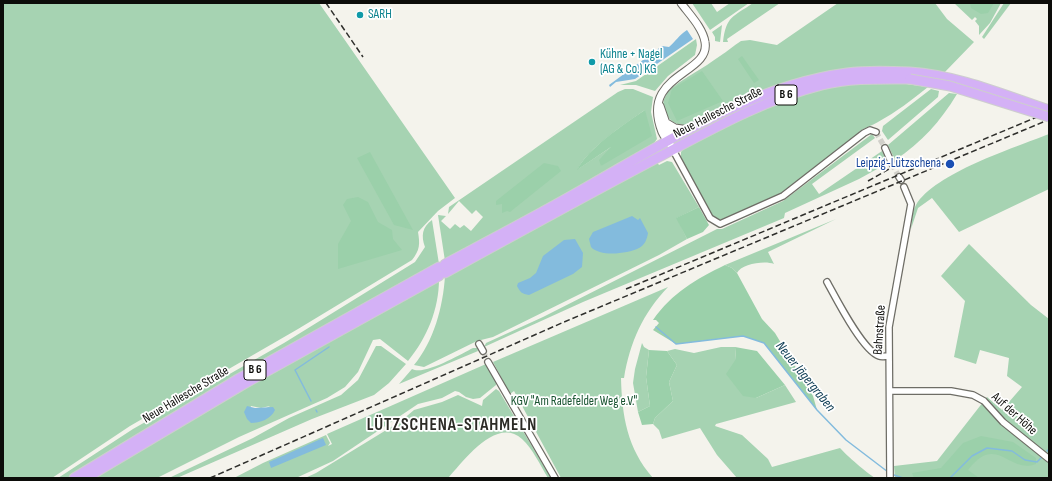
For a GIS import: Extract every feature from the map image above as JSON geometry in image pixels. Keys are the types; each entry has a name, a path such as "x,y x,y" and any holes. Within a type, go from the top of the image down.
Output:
{"main road":[{"name":"Neue Hallesche Straße","path":"671,146 689,130 762,96 812,80 848,73 910,76 960,82 1049,110"},
{"name":"Neue Hallesche Straße","path":"74,478 238,379 671,146 777,98 824,84 910,76 950,86 1049,117"},
{"name":"Neue Hallesche Straße","path":"86,478 251,380 442,270"}],"street":[{"path":"681,3 702,33 705,47 697,62 666,85 659,98 656,109 657,118 662,133 671,146 710,218 716,223 723,223 782,196 864,133 870,130 876,132"},
{"path":"659,98 660,109 670,132 671,146"},
{"path":"665,122 675,128 689,130"},
{"path":"885,148 892,164"},
{"name":"Bahnstraße","path":"890,478 890,391 888,356 890,316 911,204 904,187"},
{"path":"827,282 844,312 868,347 880,356 888,356"},
{"path":"479,344 483,351"},
{"path":"488,362 555,478"},
{"name":"Auf der Höhe","path":"890,391 951,391 973,395 984,401 1003,422 1049,458"}],"green space":[{"path":"3,3 319,3 455,198 438,211 418,232 419,247 412,260 298,329 130,426 52,478 3,478"},
{"path":"692,3 711,3 717,12 730,3 749,3 710,30"},
{"path":"753,3 780,3 727,39 728,42 723,42 726,27 732,18"},
{"path":"838,3 935,3 947,19 974,42 944,73 906,67 830,72 684,125 671,121 666,114 663,107 664,100 671,89 682,80 707,65 741,41 750,40 777,45"},
{"path":"954,3 1001,3 990,23 979,35 979,26 975,21 977,19 975,17 972,20"},
{"path":"970,3 994,3 988,13 981,14 971,8"},
{"path":"1004,3 1011,3 984,39 982,37"},
{"path":"722,25 720,42 715,41 715,37 712,32"},
{"path":"696,39 697,45 695,55 668,76 655,91 636,85 620,85 636,81"},
{"path":"742,56 759,80 754,83 738,59"},
{"path":"702,71 723,101 677,121 668,103 672,89"},
{"path":"884,81 928,87 891,114 861,130 859,132 860,134 782,193 724,220 715,219 712,216 681,157 681,152 684,148 733,121 815,89 854,82"},
{"path":"625,89 633,89 653,97 651,112 657,139 646,148 647,150 445,261 438,215 446,216 441,221 450,229 455,224 460,228 464,225 471,231 483,217 476,210 472,214 459,201 448,214 449,207 618,92","holes":["645,110 601,166 614,145 578,169 583,161 598,145"]},
{"path":"931,89 939,91 938,97 888,140 882,131 883,126"},
{"path":"949,93 957,94 944,114 922,139 895,160 888,145"},
{"path":"645,110 652,136 601,166 599,160 611,147 577,170 582,162 598,145 617,129"},
{"path":"872,134 875,138 812,184 819,194 882,151 888,163 859,179 785,213 784,218 583,302 484,347 486,343 543,317 717,229 722,229 783,201"},
{"path":"1049,134 1049,189 959,232 932,198 918,208 911,229 913,213 916,205 926,193 940,182 976,163"},
{"path":"370,152 413,230 394,225 357,158"},
{"path":"667,161 672,162 699,207 677,218 687,239 659,255 493,337 477,341 424,367 414,365 427,345 436,323 440,311 445,276 657,162 659,165"},
{"path":"544,163 558,166 561,171 510,212 507,211 502,213 502,204 496,205 496,201"},
{"path":"358,197 368,202 378,222 392,230 393,239 402,250 338,269 338,244 351,221 343,205 347,199"},
{"path":"699,207 709,225 703,232 687,239 676,218"},
{"path":"836,219 768,252 774,264 765,262 748,265 743,267 737,273 732,268 725,265"},
{"path":"432,220 439,264 252,369 68,478 58,478 133,429 284,343 415,262 425,247 423,239 424,229"},
{"path":"969,244 1031,305 1049,319 1049,478 895,478 894,466 937,461 987,397 1002,410 1022,387 1007,376 1009,358 980,350 976,364 954,357 965,301 941,276"},
{"path":"725,265 732,268 737,273 762,319 775,333 813,396 817,410 764,343 743,336 676,344 653,330 659,323 656,320 653,320 660,310 676,294 694,281"},
{"path":"439,279 437,301 431,323 421,343 408,361 380,339 373,340 358,372 345,387 327,398 239,437 157,478 92,478 266,375","holes":["251,406 261,408 270,406 247,419"]},
{"name":"KGV \"Am Radefelder Weg e.V.\"","path":"668,287 651,307 639,329 630,352 624,378 621,378 623,405 628,431 637,455 653,478 561,478 514,391 510,394 493,362"},
{"path":"642,343 644,347 649,350 646,377 650,406 638,412 633,383"},
{"path":"376,346 381,346 406,364 389,383 374,395 312,419 177,478 169,478 253,438 289,418 341,395 358,380"},
{"path":"721,347 735,347 736,359 756,398 785,385 796,402 716,424 715,426 742,435 768,459 772,467 840,448 875,478 737,478 717,455 700,428 662,439 659,430 653,424 655,418 673,401 669,382 677,365 667,351 675,349 694,353"},
{"path":"735,347 757,351 785,385 756,398 743,396 726,374 736,359"},
{"path":"473,348 477,348 478,351 399,384 412,369 425,370 452,359"},
{"path":"649,350 667,351 677,365 669,382 673,401 655,418 653,424 642,425 638,412 650,406 646,377"},
{"path":"486,364 497,382 496,385 480,398 473,399 455,391 442,398 418,404 333,461 296,478 234,478 263,463 326,435 330,443 328,446 332,444 327,434"},
{"path":"496,389 499,391 551,478 548,478 533,452 522,439 512,433 502,433 491,437 481,444 448,478 305,478 316,473 401,421 414,410 442,402 458,395 482,406 483,400"},
{"path":"981,436 1013,442 1036,458 1036,464 1027,466 1018,464 995,454 987,455 978,459 968,470 979,478 914,478 912,473 941,468 963,443"}],"water":[{"path":"687,30 693,39 635,79 616,82 610,87 609,85 662,46 669,47"},
{"path":"632,216 638,220 640,218 648,233 645,242 641,247 628,252 614,254 601,252 591,247 589,239 593,232"},
{"path":"575,239 583,253 582,267 573,274 529,295 520,291 517,286 518,283 530,278 536,273 543,256 564,240"},
{"path":"247,406 255,408 273,407 275,410 271,416 265,420 251,423 247,419 244,412"},
{"path":"323,438 326,445 271,468 269,462"}],"waterway":[{"name":"Neuer Jägergraben","path":"656,327 676,344 743,336 764,343 817,410 846,440 888,472"},
{"path":"311,401 295,370 329,347"},
{"name":"Neuer Jägergraben","path":"950,478 972,456 987,448 1012,451 1025,460 1037,462 1042,457"},
{"name":"Neuer Jägergraben","path":"891,474 903,478"}],"tunnel":[{"path":"876,132 885,148"},
{"path":"892,164 899,177"},
{"path":"483,351 488,362"}],"railway":[{"path":"326,3 363,57"},
{"path":"626,289 1037,117"},
{"path":"210,478 564,322 1048,120"},
{"path":"868,181 898,164"}],"place":[{"name":"SARH","path":"360,15"},
{"name":"Kühne + Nagel (AG & Co.) KG","path":"592,62"},
{"name":"Leipzig-Lützschena","path":"950,164"}],"district":[{"name":"LÜTZSCHENA-STAHMELN","path":"452,426"}]}
